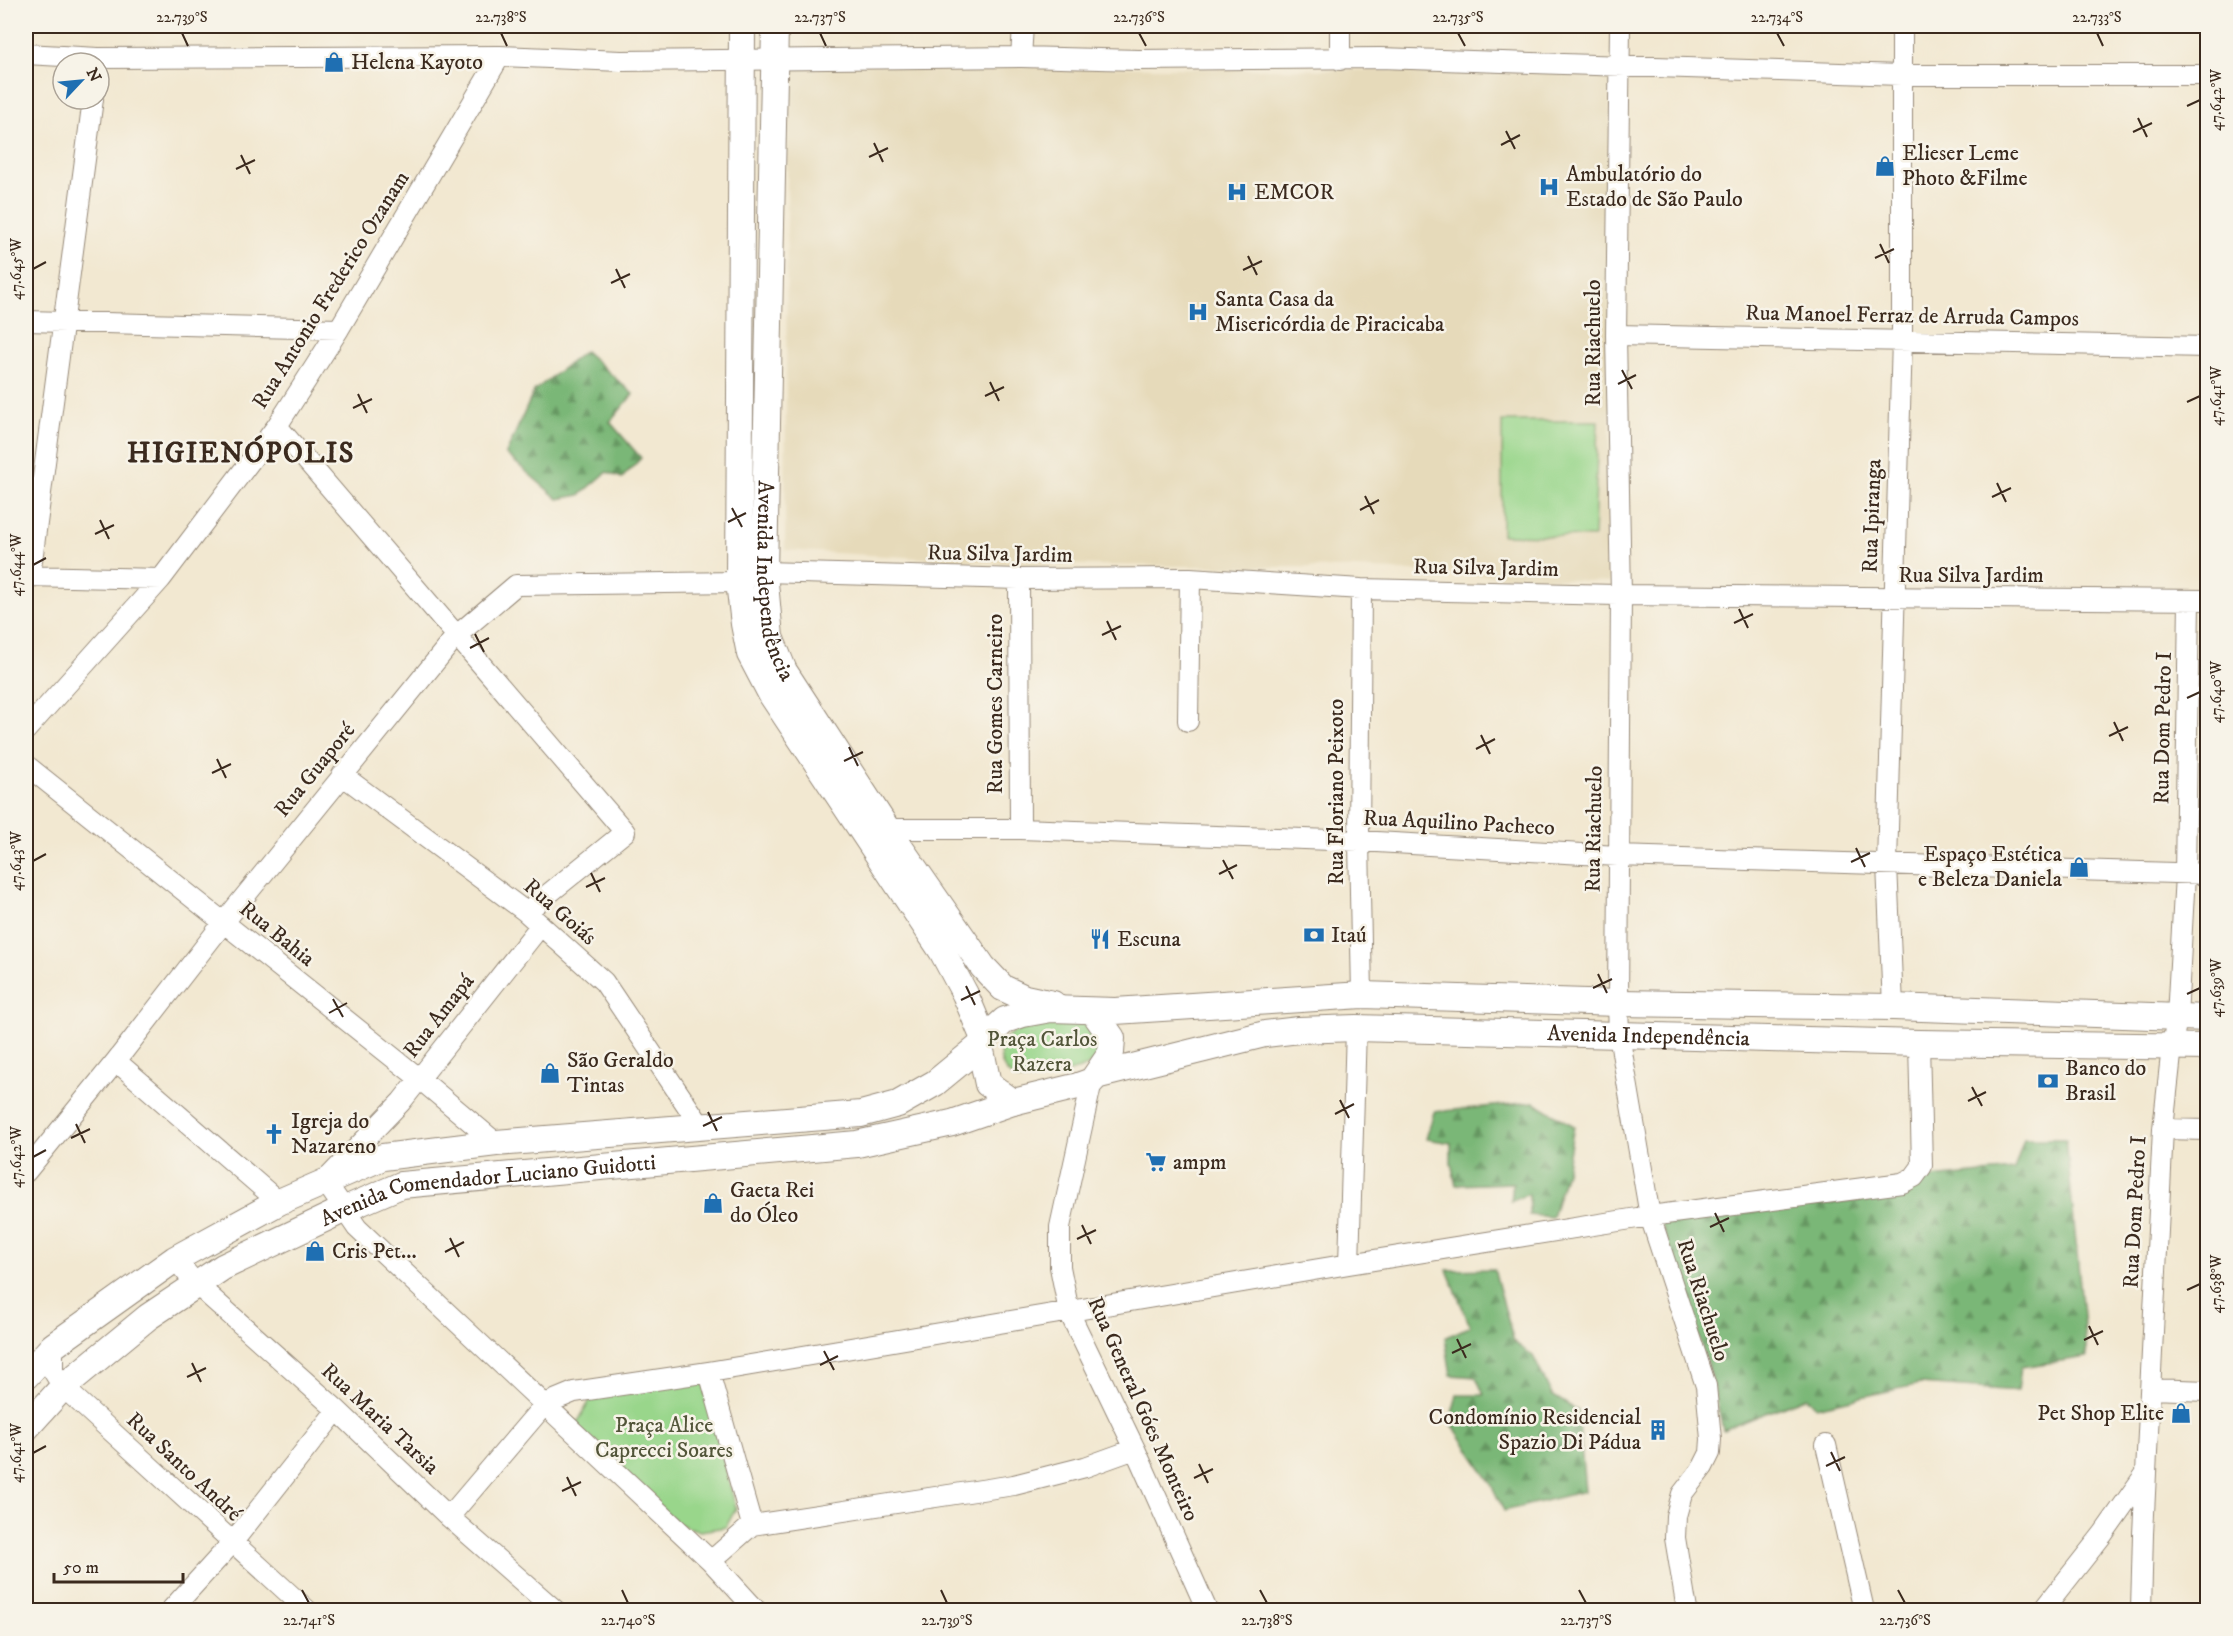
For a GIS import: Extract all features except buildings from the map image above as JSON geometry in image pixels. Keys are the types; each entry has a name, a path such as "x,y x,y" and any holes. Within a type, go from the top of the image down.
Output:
{"main road":[{"name":"Avenida Independência","path":"742,26 739,582 750,654 766,684 856,824 942,951 965,993 982,1043"},
{"name":"Avenida Independência","path":"775,26 764,572 770,637 784,671 887,829 983,967 1003,988 1025,998 1087,1010 1362,995 1618,1003 1893,1007 2208,1018"},
{"path":"1051,1009 1087,1010 1112,1038 1111,1053 1094,1078 1078,1086 1013,1102 988,1084 982,1043 1005,1020 1051,1009"},
{"name":"Avenida Independência","path":"1094,1078 1265,1034 1356,1028 1918,1043 2208,1047"},
{"name":"Avenida Comendador Luciano Guidotti","path":"26,1376 53,1346 175,1259 279,1202 383,1157 496,1143 861,1114 898,1104 935,1083 982,1043"},
{"name":"Avenida Comendador Luciano Guidotti","path":"26,1428 63,1387 148,1317 196,1284 223,1267 400,1185 857,1144 952,1123 1013,1102"},
{"path":"196,1284 225,1256 276,1228 281,1219 279,1202"}],"street":[{"path":"1021,57 1023,26"},
{"path":"1340,26 1340,60"},
{"name":"Rua Riachuelo","path":"1620,26 1616,335 1621,595 1618,856 1619,1035 1650,1216 1706,1386 1711,1439 1710,1453 1703,1467 1682,1494 1676,1516 1675,1538 1687,1611"},
{"name":"Rua Ipiranga","path":"1893,1007 1887,864 1902,339 1902,26"},
{"path":"26,54 51,56"},
{"path":"111,60 500,56 621,61 1021,57 1139,60 1380,58 1901,75 2208,75"},
{"name":"Rua Antonio Frederico Ozanam","path":"26,730 161,579 277,426 339,329 500,56"},
{"path":"91,111 28,576 161,579"},
{"path":"26,321 339,329"},
{"name":"Rua Manoel Ferraz de Arruda Campos","path":"1616,335 2208,347"},
{"path":"277,426 625,832 526,912"},
{"name":"Rua Silva Jardim","path":"764,572 1019,579 1190,578 1361,588 1621,595 2198,600"},
{"path":"1188,721 1190,578"},
{"name":"Rua Gomes Carneiro","path":"1019,579 1020,829"},
{"name":"Rua Guaporé","path":"26,1172 224,922 456,636 516,585 739,582"},
{"name":"Rua Floriano Peixoto","path":"1361,588 1359,841 1362,995"},
{"name":"Rua Dom Pedro I","path":"2141,1611 2163,1129 2177,1017 2198,600"},
{"name":"Rua Bahia","path":"26,765 420,1079 496,1143"},
{"name":"Rua Goiás","path":"342,775 526,912 604,982 702,1128"},
{"name":"Rua Aquilino Pacheco","path":"887,829 1020,829 1359,841 1618,856 2208,874"},
{"name":"Rua Amapá","path":"325,1181 401,1102 542,925"},
{"path":"1349,1264 1356,1028"},
{"path":"449,1517 545,1404 574,1392 709,1372 1349,1264 1650,1216 1902,1183 1914,1177 1922,1166 1918,1043"},
{"path":"116,1060 279,1202"},
{"name":"Rua General Góes Monteiro","path":"1094,1078 1060,1227 1060,1267 1070,1312 1135,1449 1207,1611"},
{"path":"2163,1129 2208,1130"},
{"path":"371,1133 400,1185"},
{"path":"325,1181 357,1228 711,1561 756,1611"},
{"name":"Rua Maria Tarsia","path":"175,1259 196,1284 337,1410 449,1517 555,1611"},
{"name":"Rua Santo André","path":"53,1346 53,1371 63,1387 307,1611"},
{"path":"709,1372 752,1525"},
{"path":"2151,1389 2208,1391"},
{"path":"171,1611 232,1543 337,1410"},
{"path":"1827,1445 1864,1611"},
{"path":"711,1561 752,1525 1014,1485 1085,1467 1135,1449"},
{"path":"2043,1611 2103,1534 2146,1473"},
{"path":"2103,1534 2120,1530 2143,1534"}],"shaded area":[{"name":"Santa Casa da Misericórdia de Piracicaba","path":"788,64 1610,73 1610,582 1357,568 1024,564 785,550"}],"green space":[{"path":"585,351 633,394 610,422 641,458 622,478 607,472 580,495 558,499 506,454 534,391"},
{"path":"1502,421 1598,421 1594,537 1502,535"},
{"name":"Praça Carlos Razera","path":"1079,1018 1096,1040 1097,1054 1089,1065 1068,1072 1026,1080 1017,1079 1005,1069 1000,1055 1001,1047 1011,1034 1034,1025"},
{"path":"1534,1102 1574,1126 1566,1172 1552,1217 1529,1215 1529,1194 1511,1201 1513,1183 1456,1185 1451,1163 1451,1143 1426,1139 1434,1112"},
{"path":"2024,1139 2066,1139 2087,1357 2021,1367 2018,1391 1920,1384 1816,1407 1807,1397 1723,1430 1711,1376 1661,1222 1893,1197 1931,1178 2014,1170"},
{"path":"1494,1269 1514,1342 1533,1356 1552,1395 1578,1411 1585,1491 1504,1511 1489,1480 1450,1421 1457,1395 1484,1395 1476,1377 1451,1375 1445,1338 1470,1326 1447,1270"},
{"name":"Praça Alice Caprecci Soares","path":"703,1379 736,1508 726,1527 700,1531 678,1524 575,1427 593,1395"}],"place":[{"name":"Helena Kayoto","path":"334,62"},
{"name":"Elieser Leme Photo &Filme","path":"1885,166"},
{"name":"Ambulatório do Estado de São Paulo","path":"1549,187"},
{"name":"EMCOR","path":"1237,192"},
{"name":"Santa Casa da Misericórdia de Piracicaba","path":"1198,312"},
{"name":"Espaço Estética e Beleza Daniela","path":"2079,867"},
{"name":"Itaú","path":"1314,935"},
{"name":"Escuna","path":"1100,939"},
{"name":"São Geraldo Tintas","path":"550,1073"},
{"name":"Banco do Brasil","path":"2048,1081"},
{"name":"Igreja do Nazareno","path":"274,1134"},
{"name":"ampm","path":"1156,1162"},
{"name":"Gaeta Rei do Óleo","path":"713,1203"},
{"name":"Cris Pet...","path":"315,1251"},
{"name":"Pet Shop Elite","path":"2181,1413"},
{"name":"Condomínio Residencial Spazio Di Pádua","path":"1658,1430"}],"district":[{"name":"HIGIENÓPOLIS","path":"241,453"}]}
